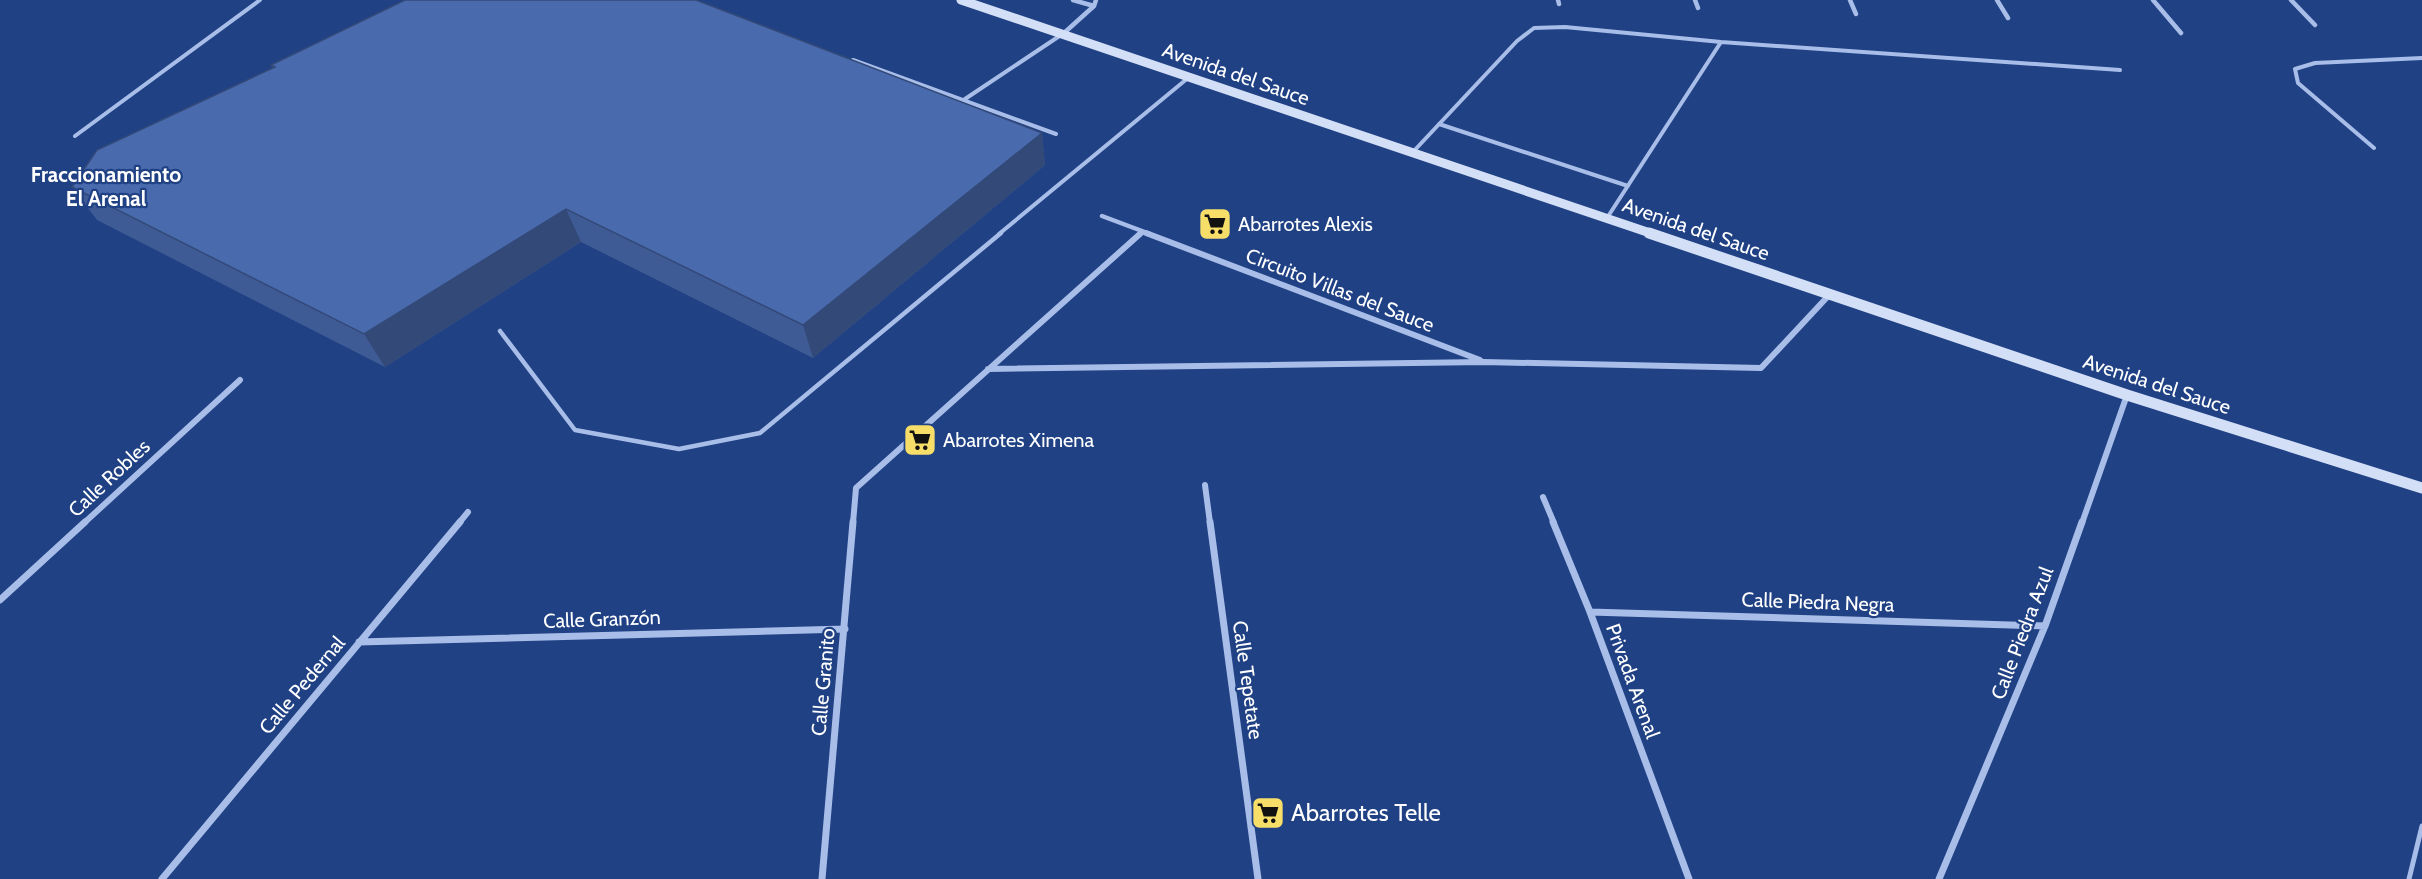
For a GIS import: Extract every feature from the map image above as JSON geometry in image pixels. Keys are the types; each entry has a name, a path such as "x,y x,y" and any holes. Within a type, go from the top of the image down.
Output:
{"main road":[{"name":"Avenida del Sauce","path":"961,0 2127,394 2422,488"}],"street":[{"path":"1073,0 1094,6"},
{"path":"1064,33 1094,6 1096,0"},
{"path":"1695,0 1698,9"},
{"path":"1850,0 1857,14"},
{"path":"1996,0 2008,18"},
{"path":"2153,0 2181,33"},
{"path":"2291,0 2315,25"},
{"name":"Circuito Villas del Sauce","path":"1102,216 1484,362"},
{"path":"988,369 1142,232"},
{"name":"Circuito Villas del Sauce","path":"988,369 1484,362 1761,368 1831,293"},
{"name":"Calle Granito","path":"822,879 856,488 988,369"},
{"name":"Calle Robles","path":"0,600 240,380"},
{"name":"Calle Piedra Azul","path":"1939,879 2045,626 2127,394"},
{"name":"Calle Tepetate","path":"1205,485 1257,879"},
{"name":"Privada Arenal","path":"1543,497 1590,612 1689,879"},
{"name":"Calle Pedernal","path":"162,879 468,512"},
{"name":"Calle Piedra Negra","path":"1590,612 2045,626"},
{"name":"Calle Granzón","path":"359,642 845,629"}],"lane":[{"path":"75,136 260,0"},
{"path":"1412,153 1517,41 1534,28 1565,27 1721,42 2120,70"},
{"path":"965,99 1064,33"},
{"path":"1607,218 1721,42"},
{"path":"847,58 1056,134"},
{"path":"2374,148 2298,83 2295,69 2315,63 2422,58"},
{"path":"500,332 575,430 679,449 760,433 1188,78"},
{"path":"1439,124 1628,186"},
{"path":"2409,879 2422,826"}],"building":[{"path":"405,0 696,0 1042,133 803,325 566,209 364,334 72,187 97,150 275,67 271,65"}],"place":[{"name":"Abarrotes Alexis","path":"1215,224"},
{"name":"Abarrotes Ximena","path":"920,440"},
{"name":"Abarrotes Telle","path":"1268,813"}],"district":[{"name":"Fraccionamiento El Arenal","path":"106,187"}]}
